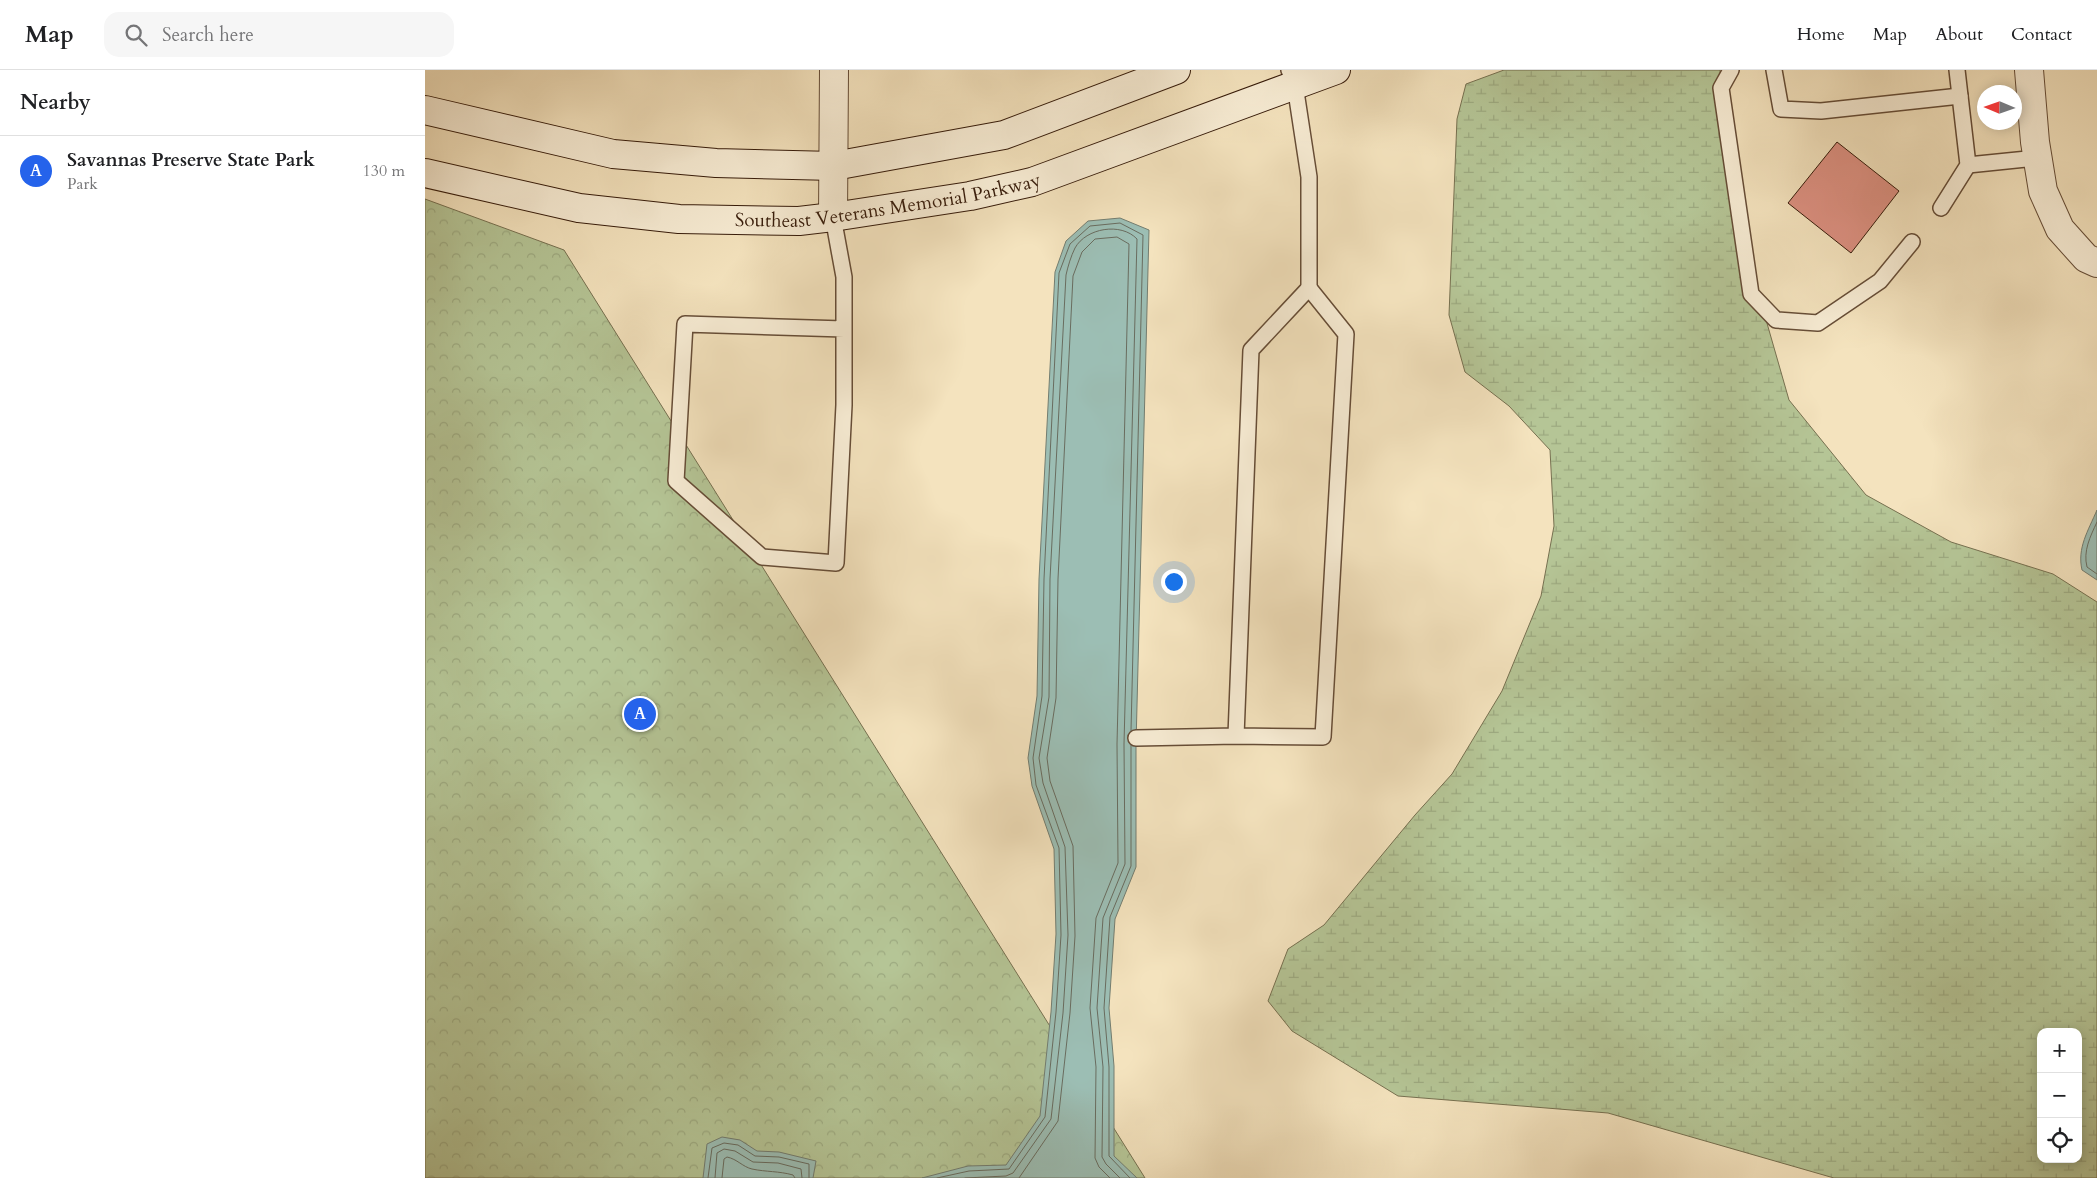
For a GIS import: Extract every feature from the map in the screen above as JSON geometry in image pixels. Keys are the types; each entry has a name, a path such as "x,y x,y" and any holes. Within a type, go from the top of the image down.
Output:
{"main road":[{"path":"833,217 834,70"},
{"name":"Southeast Veterans Memorial Parkway","path":"425,110 613,154 716,163 834,166 1003,135 1176,70"},
{"name":"Southeast Veterans Memorial Parkway","path":"425,173 579,208 670,218 799,220 833,217 970,196 1032,182 1292,78 1336,70"},
{"path":"2029,70 2037,158 2043,191 2060,229 2086,258 2097,263"}],"lane":[{"path":"1731,70 1721,88 1751,294 1776,320 1818,324 1880,281 1913,242"},
{"path":"1774,70 1781,109 1821,112 1960,96"},
{"path":"1941,208 1968,165 1957,70"},
{"path":"1136,738 1323,737 1346,334 1309,288 1309,177 1292,78"},
{"path":"1968,165 2037,158"},
{"path":"833,217 844,277 844,329 844,405 836,563 762,557 677,481 685,324 844,329"},
{"path":"1236,736 1251,350 1309,288"}],"green space":[{"path":"1504,70 1720,70 1724,126 1742,236 1789,400 1866,495 1951,542 2053,574 2097,602 2097,1178 1834,1178 1608,1113 1398,1096 1292,1031 1268,1001 1288,949 1324,925 1415,815 1452,774 1502,691 1541,596 1554,526 1550,450 1509,406 1465,372 1449,315 1457,119 1466,84"},
{"path":"425,199 564,250 1145,1178 425,1178"}],"water":[{"path":"1120,218 1149,230 1136,745 1136,867 1115,919 1109,1008 1114,1066 1114,1156 1137,1178 922,1178 968,1166 1006,1165 1040,1116 1051,1012 1056,934 1054,849 1032,786 1028,758 1037,696 1039,579 1055,272 1066,241 1088,221"},
{"path":"2097,510 2097,580 2082,570 2081,554 2084,540"},
{"path":"722,1137 740,1140 757,1151 779,1152 816,1161 813,1178 703,1178 707,1144"}],"building":[{"path":"1837,142 1899,191 1851,253 1788,203"}],"place":[{"name":"Savannas Preserve State Park","path":"640,714"}]}
